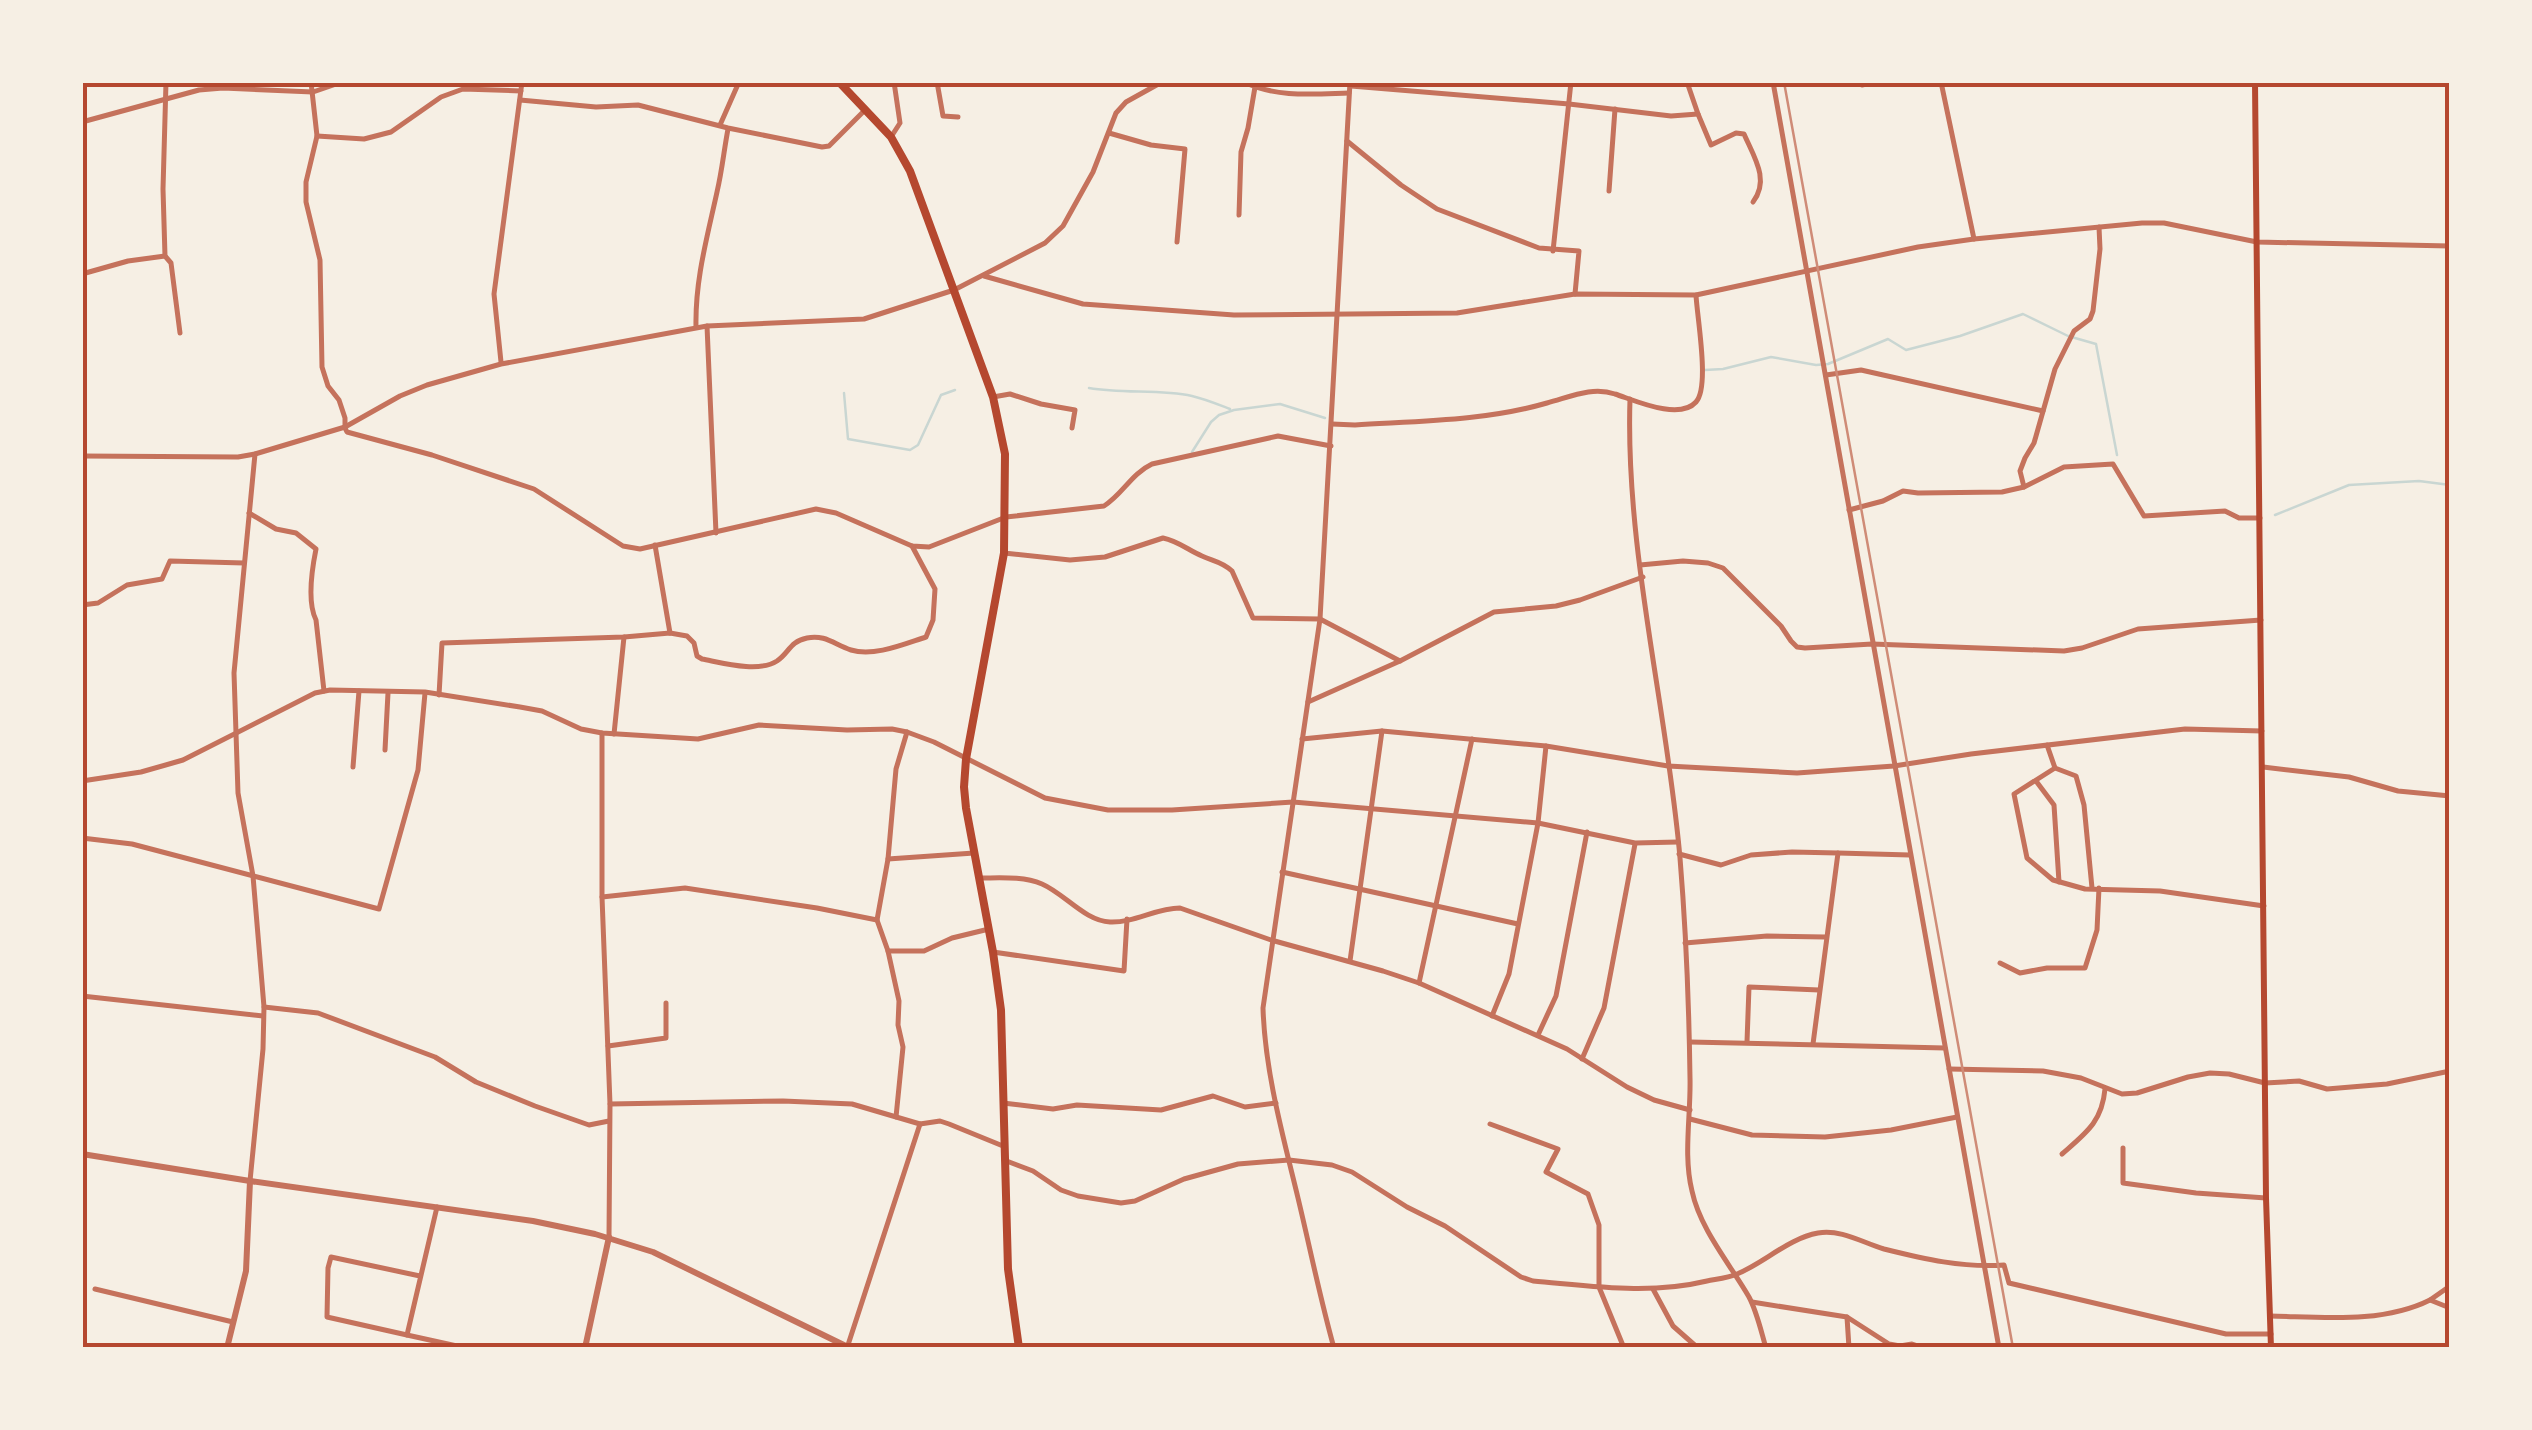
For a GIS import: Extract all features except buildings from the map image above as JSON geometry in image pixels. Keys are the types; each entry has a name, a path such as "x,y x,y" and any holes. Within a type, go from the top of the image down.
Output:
{"main road":[{"path":"839,82 891,137 910,170 993,397 1004,454 1004,554 964,786 1001,1010 1008,1269 1020,1348"},
{"path":"2254,82 2271,1348"}],"street":[{"path":"166,82 165,256 171,263 180,334"},
{"path":"311,82 317,136 306,182 306,202 320,260 322,368 328,386 340,400 347,432 534,489 624,546 640,549 816,509 912,546 929,547 1006,516 1104,506 1136,473 1152,464 1278,436 1330,446"},
{"path":"82,122 199,90 313,92 342,82"},
{"path":"501,364 494,294 522,82"},
{"path":"720,125 739,82"},
{"path":"891,137 900,123 894,82"},
{"path":"936,82 943,116 958,117"},
{"path":"82,456 255,454 344,427 414,391 501,364 696,327 864,319 954,290 1045,243 1062,226 1093,172 1116,113 1126,102 1162,82"},
{"path":"1244,82 1298,94 1349,87 1671,116 1698,114"},
{"path":"1553,251 1571,82"},
{"path":"1688,82 1711,145 1736,132 1744,134 1761,172 1761,191 1752,202"},
{"path":"1773,82 1999,1348"},
{"path":"1862,85 1875,82"},
{"path":"1941,82 1974,238"},
{"path":"1239,215 1241,152 1255,87"},
{"path":"1334,1348 1276,1102 1263,1008 1320,618 1349,87"},
{"path":"317,136 364,139 391,132 440,97 462,89 521,91"},
{"path":"520,100 596,107 638,105 826,147 866,110"},
{"path":"1609,190 1615,109"},
{"path":"696,327 700,261 728,128"},
{"path":"1109,133 1151,145 1186,149 1177,242"},
{"path":"1347,141 1436,209 1539,248 1579,251 1575,294"},
{"path":"984,276 1083,304 1234,315 1337,315 1457,312 1575,294 1696,295 1974,238 2164,223 2257,242 2450,246"},
{"path":"2024,487 2020,472 2034,443 2055,369 2074,332 2090,319 2093,311 2100,227"},
{"path":"82,274 165,256"},
{"path":"1332,424 1355,426 1495,416 1591,390 1664,409 1690,406 1697,402 1701,391 1702,373 1696,295"},
{"path":"707,326 716,533"},
{"path":"1825,376 1862,370 2043,411"},
{"path":"993,397 1010,394 1075,410 1072,428"},
{"path":"1630,399 1629,444 1640,565 1678,842 1686,943 1690,1042 1688,1164 1692,1193 1700,1214 1752,1302 1766,1348"},
{"path":"227,1348 246,1271 263,1049 264,1007 253,876 238,792 234,673 255,454"},
{"path":"1849,510 1902,491 2002,492 2024,487 2064,467 2113,464 2144,516 2225,511 2239,518 2260,518"},
{"path":"249,513 276,529 296,533 316,549 311,579 312,612 324,691"},
{"path":"1004,554 1070,560 1104,556 1162,538 1171,540 1232,571 1253,618 1320,618 1400,661"},
{"path":"655,545 670,634"},
{"path":"438,696 442,643 670,634 687,636 702,659 739,667 773,664 792,643 809,637 828,638 852,651 893,648 926,637 933,620 935,589 912,546"},
{"path":"82,605 98,603 127,585 162,579 170,561 244,563"},
{"path":"1640,565 1708,562 1722,568 1798,647 1872,644 2064,652 2138,629 2261,620"},
{"path":"1308,702 1400,661 1494,612 1556,606 1642,577"},
{"path":"614,734 624,637"},
{"path":"353,768 359,690"},
{"path":"82,781 183,760 289,704 324,691 425,692 542,711 581,729 614,734 698,739 759,724 892,729 907,732 1045,798 1108,810 1293,802 1538,822 1635,843 1678,842"},
{"path":"385,750 388,691"},
{"path":"82,838 132,844 379,909 418,770 425,692"},
{"path":"1302,740 1382,731 1546,746 1668,766 1797,773 1894,766 2185,729 2262,731"},
{"path":"1350,961 1382,731"},
{"path":"896,1118 902,1047 899,1001 877,920 888,859 896,770 907,732"},
{"path":"586,1348 609,1237 602,733"},
{"path":"1419,983 1472,739"},
{"path":"2000,963 2020,973 2085,968 2097,930 2096,888 2084,805 2076,776 2056,768 2048,744"},
{"path":"1492,1016 1510,974 1538,822 1546,746"},
{"path":"2262,767 2349,777 2398,791 2450,796"},
{"path":"2056,768 2014,794 2027,858 2052,880 2085,888 2160,890 2264,906"},
{"path":"2035,781 2054,805 2059,882"},
{"path":"1538,1035 1556,996 1587,832"},
{"path":"1582,1058 1604,1008 1635,843"},
{"path":"1679,854 1722,865 1751,855 1792,852 1911,856"},
{"path":"888,859 974,853"},
{"path":"1813,1044 1838,853"},
{"path":"1282,872 1518,924"},
{"path":"980,878 1020,878 1040,883 1108,923 1180,908 1271,940 1419,983 1568,1048 1607,1076 1654,1100 1690,1110"},
{"path":"602,897 686,888 877,920"},
{"path":"994,952 1124,971 1127,920"},
{"path":"888,951 924,951 952,938 990,929"},
{"path":"1686,943 1767,936 1826,937"},
{"path":"1747,1042 1749,986 1819,990"},
{"path":"82,996 263,1016"},
{"path":"608,1046 666,1038 666,1004"},
{"path":"264,1007 318,1013 435,1057 476,1082 535,1106 589,1125 610,1122"},
{"path":"1690,1042 1945,1048"},
{"path":"1949,1070 2043,1070 2080,1078 2122,1094 2210,1073 2266,1084 2299,1081 2328,1089 2387,1084 2450,1072"},
{"path":"2062,1154 2087,1133 2103,1108 2106,1089"},
{"path":"1003,1104 1053,1109 1077,1105 1161,1110 1212,1096 1245,1107 1276,1102"},
{"path":"610,1104 852,1104 920,1124 949,1124 1003,1146"},
{"path":"1690,1119 1752,1135 1825,1137 1958,1117"},
{"path":"82,1154 533,1221 609,1237 652,1252 848,1347 920,1124"},
{"path":"1490,1124 1558,1150 1546,1172 1588,1194 1599,1225 1599,1287 1624,1348"},
{"path":"2123,1148 2122,1183 2266,1198"},
{"path":"1003,1160 1033,1171 1061,1190 1121,1203 1238,1164 1289,1160 1332,1166 1352,1172 1445,1226 1520,1277 1533,1281 1628,1290 1690,1286 1735,1275 1802,1238 1819,1233 1842,1234 1913,1256 2004,1265 2009,1283 2226,1334 2270,1334"},
{"path":"407,1335 437,1207"},
{"path":"420,1276 331,1257 326,1317 466,1348"},
{"path":"2270,1316 2354,1317 2417,1306 2450,1286"},
{"path":"95,1288 233,1322"},
{"path":"1653,1289 1674,1326 1698,1348"},
{"path":"2430,1300 2450,1308"},
{"path":"1752,1302 1847,1317 1889,1344 1924,1348"},
{"path":"1847,1317 1849,1348"}],"waterway":[{"path":"1705,370 1771,357 1828,364 1888,339 1906,350 2023,314 2068,336 2096,344 2117,455"},
{"path":"1089,388 1180,394 1230,409"},
{"path":"844,393 848,439 910,450 918,445 941,395 955,390"},
{"path":"1192,452 1211,422 1234,410 1280,404 1325,418"},
{"path":"2275,515 2349,485 2419,481 2450,485"}],"railway":[{"path":"1784,82 2013,1348"}]}
